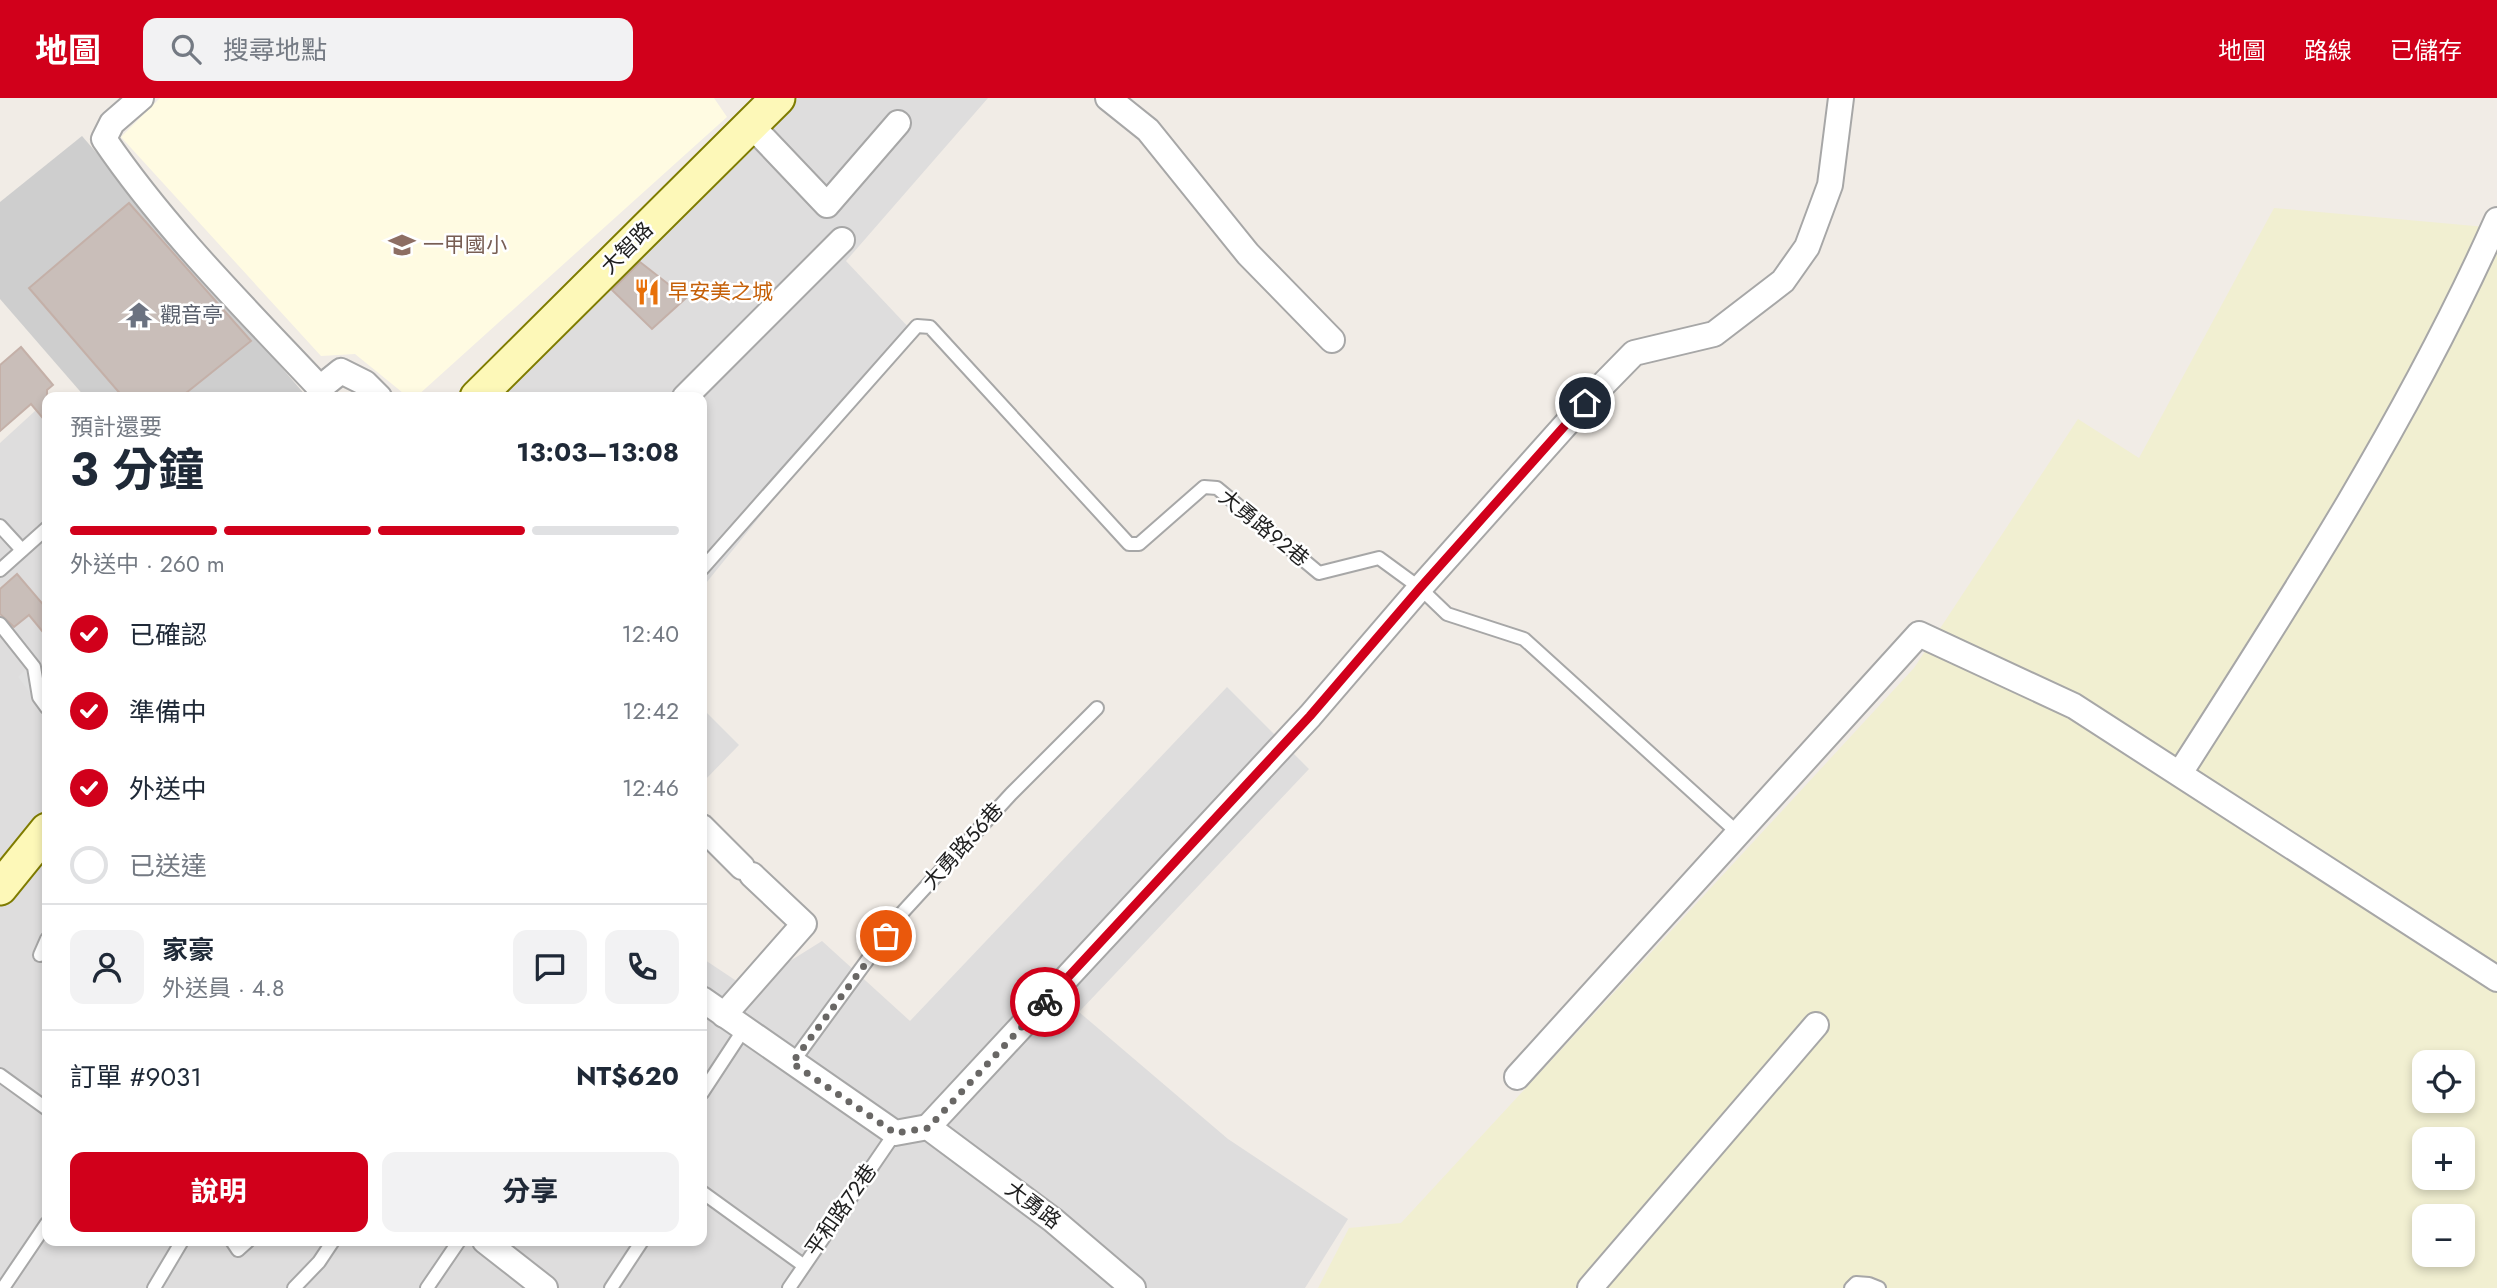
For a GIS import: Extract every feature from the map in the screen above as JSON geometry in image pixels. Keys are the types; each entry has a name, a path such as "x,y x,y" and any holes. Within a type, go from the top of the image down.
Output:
{"street":[{"path":"141,98 112,122 104,139 132,180 195,255 320,388 341,371 365,383 374,392"},
{"name":"大智路","path":"482,392 778,98"},
{"path":"1108,98 1148,130 1248,254 1332,340"},
{"path":"707,1003 895,1133 928,1128 1310,716 1585,403 1634,353 1714,334 1783,281 1808,247 1830,184 1840,98"},
{"path":"751,125 827,205 898,123"},
{"path":"2180,773 2296,592 2385,442 2467,288 2497,220"},
{"path":"690,392 842,240"},
{"path":"1517,1077 1919,634 2074,706 2497,979"},
{"path":"707,832 804,924 734,1022"},
{"path":"0,888 42,836"},
{"path":"1590,1288 1816,1025"},
{"name":"大勇路","path":"928,1128 1054,1220 1133,1288"},
{"path":"491,1246 541,1287"}],"lane":[{"name":"大勇路92巷","path":"707,563 917,326 930,327 1129,544 1139,544 1204,487 1217,488 1319,573 1379,558 1420,588 1447,614 1524,639 1738,833"},
{"path":"0,526 22,550"},
{"path":"0,570 42,532"},
{"path":"0,624 34,667 42,702"},
{"name":"大勇路56巷","path":"792,1063 901,914 1011,793 1097,708"},
{"path":"40,955 42,950"},
{"path":"707,1082 734,1022"},
{"path":"0,1075 42,1105"},
{"name":"平和路72巷","path":"789,1288 895,1133"},
{"path":"707,1196 803,1265"},
{"path":"3,1288 42,1230"},
{"path":"154,1288 179,1246"},
{"path":"294,1288 329,1246"},
{"path":"427,1288 456,1246"},
{"path":"611,1288 639,1246"},
{"path":"1852,1288 1856,1283 1880,1288"}],"shaded area":[{"name":"一甲國小","path":"160,98 714,98 727,117 422,392 402,392 355,354 321,356 121,137"},
{"path":"798,98 988,98 846,261 911,330 707,582 707,392 507,392"},
{"path":"82,136 303,392 81,392 0,299 0,202"},
{"path":"2274,208 2497,228 2497,1288 1318,1288 1349,1228 1401,1223 1914,668 2078,419 2139,458"},
{"path":"42,405 42,1246 707,1246 707,961 747,988 822,941 910,1021 1227,687 1309,769 1079,1012 1228,1139 1348,1219 1305,1288 0,1288 0,443"},
{"path":"30,665 42,680 42,709 18,677"},
{"path":"707,713 739,745 707,778"}],"building":[{"name":"觀音亭","path":"129,203 251,341 187,392 119,392 29,288"},
{"name":"早安美之城","path":"640,262 686,298 652,329 612,290"},
{"path":"21,347 53,385 47,392 42,392 42,417 31,404 0,431 0,365"},
{"path":"17,574 42,603 42,631 29,615 14,627 0,614 0,589"}],"way so far":[{"path":"886,936 792,1063 895,1133 928,1128 1045,1002"}],"place":[{"name":"一甲國小","path":"402,245"},
{"name":"早安美之城","path":"647,292"},
{"name":"觀音亭","path":"139,315"}],"route":[{"path":"1045,1002 1310,716 1585,403"}]}
